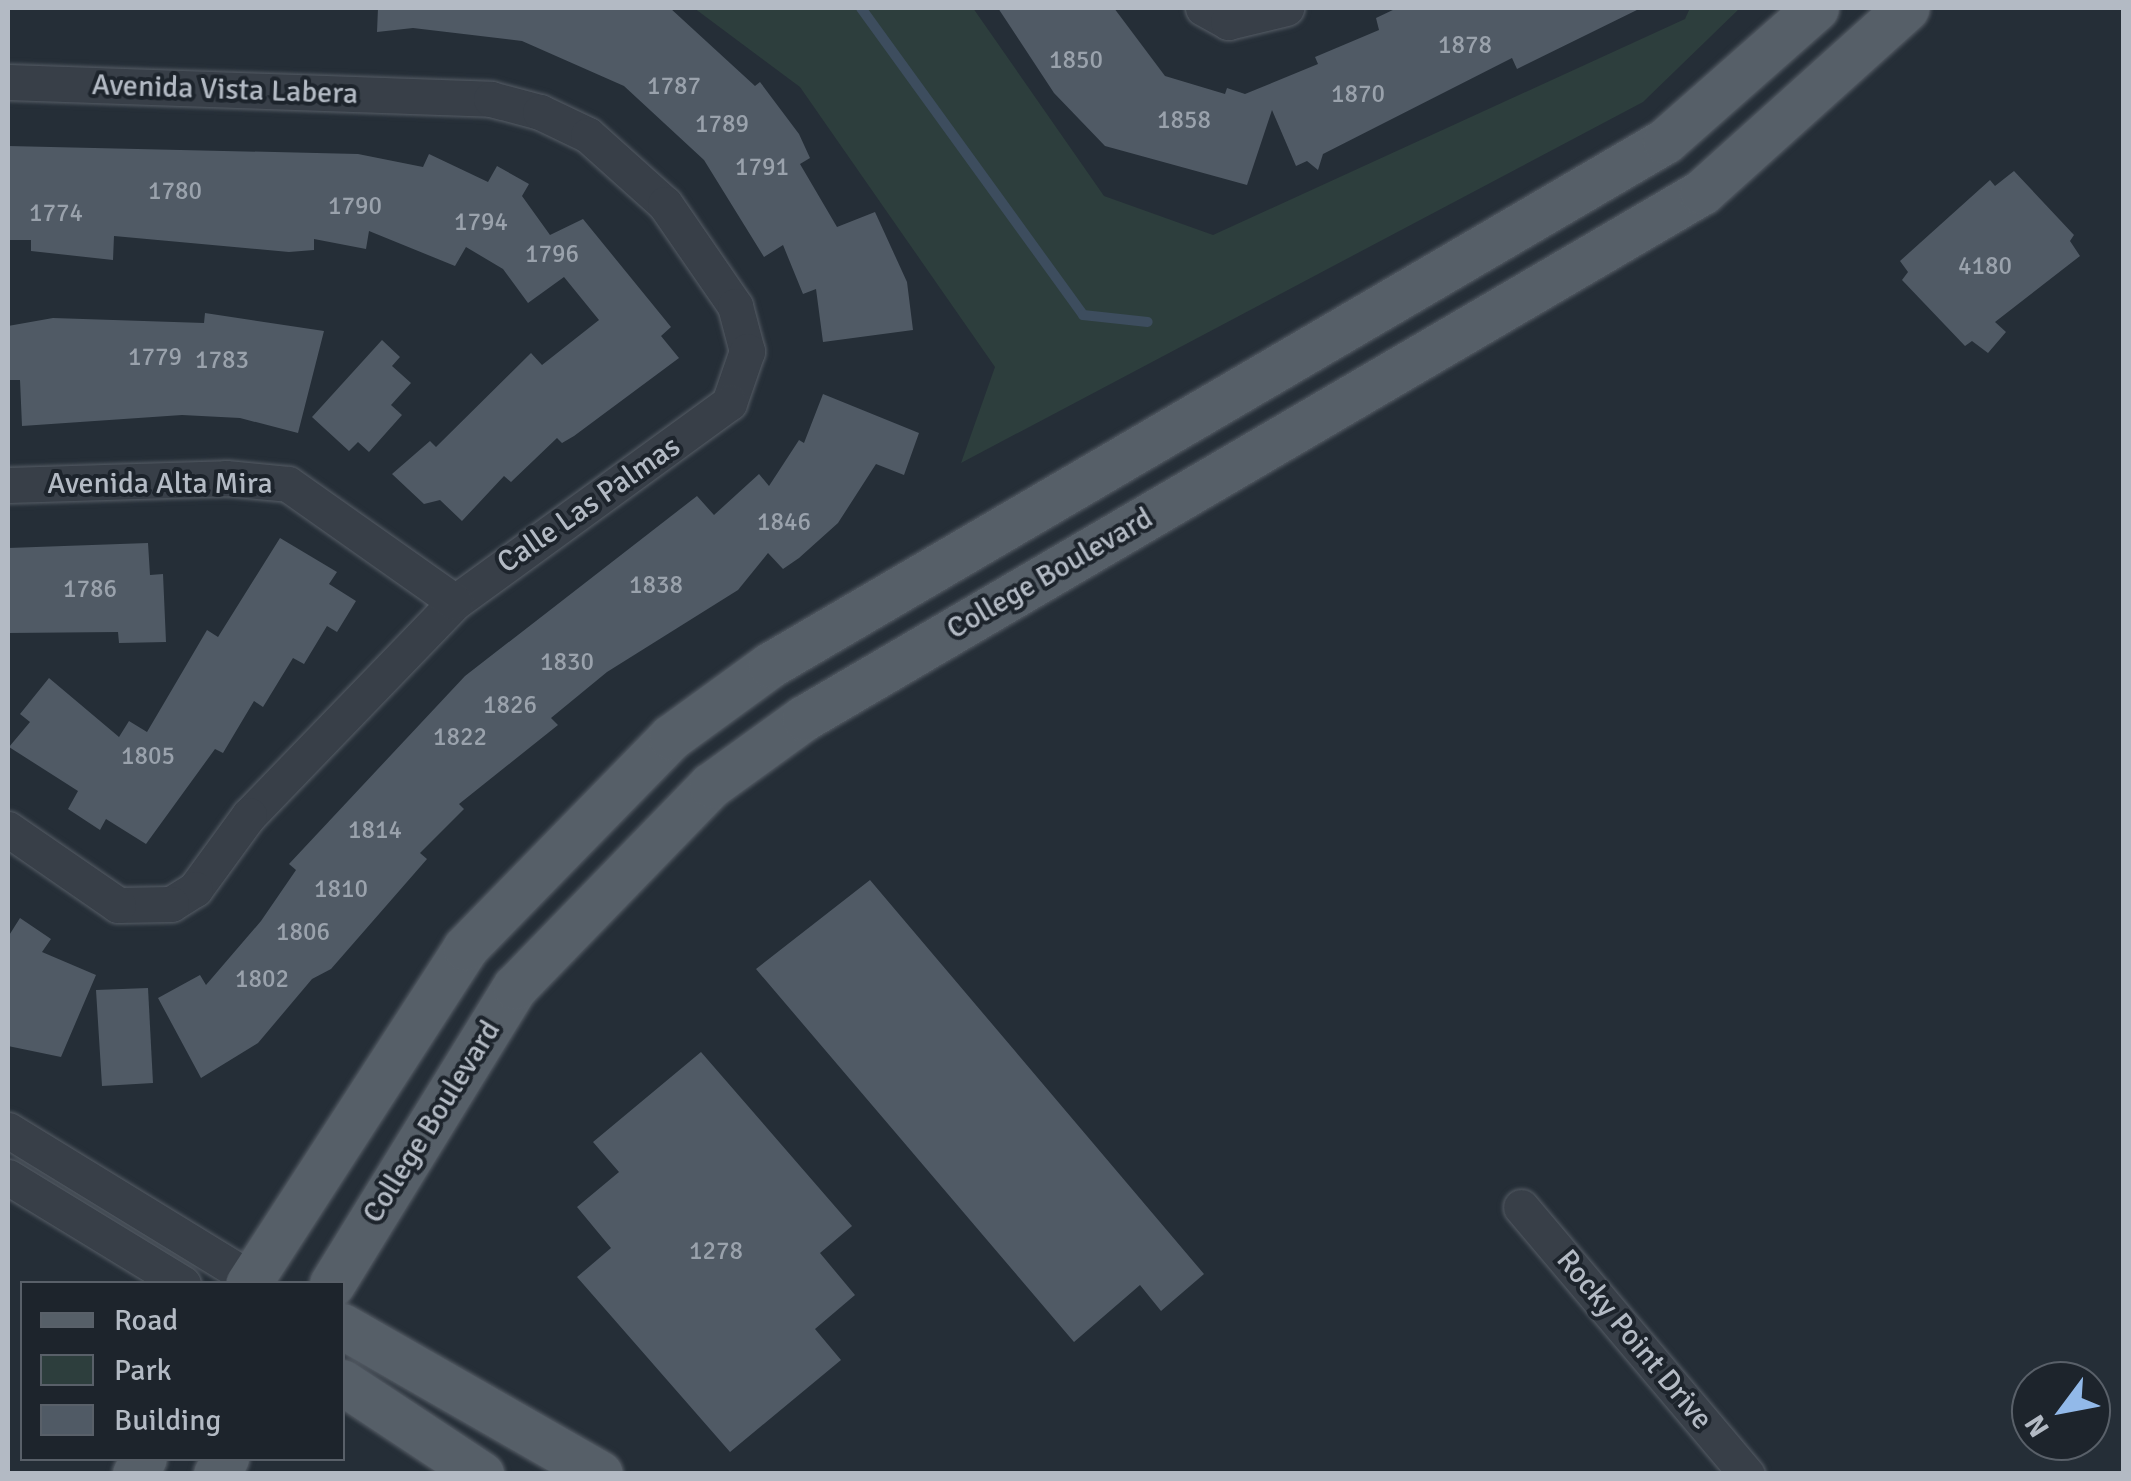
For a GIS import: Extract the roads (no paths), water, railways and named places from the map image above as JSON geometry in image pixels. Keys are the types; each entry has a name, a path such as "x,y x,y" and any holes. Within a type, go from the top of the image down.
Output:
{"main road":[{"name":"College Boulevard","path":"254,1281 466,948 670,737 770,665 1665,141 1816,8"},
{"name":"College Boulevard","path":"334,1281 515,987 711,785 804,718 1702,192 1906,8"},
{"path":"345,1328 600,1474"},
{"path":"345,1384 481,1474"}],"street":[{"path":"1216,15 1286,8"},
{"name":"Avenida Vista Labera","path":"8,82 442,97"},
{"name":"Calle Las Palmas","path":"8,829 118,905 171,904 195,890 250,815 455,602 729,402 747,351 736,306 665,204 588,135 491,99 442,97"},
{"name":"Avenida Alta Mira","path":"8,485 226,478 288,484 455,602"},
{"path":"8,1130 251,1281"},
{"path":"8,1177 179,1281"},
{"name":"Rocky Point Drive","path":"1520,1207 1747,1474"}],"waterway":[{"path":"861,8 1083,315 1148,322"}]}
